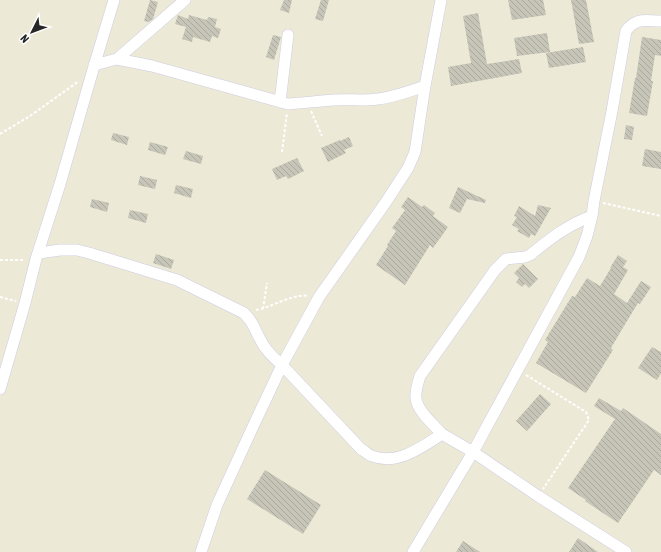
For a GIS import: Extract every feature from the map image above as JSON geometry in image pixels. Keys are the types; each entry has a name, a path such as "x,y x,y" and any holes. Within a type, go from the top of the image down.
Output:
{"street":[{"path":"0,389 114,0"},
{"path":"93,69 117,59 185,0"},
{"path":"201,552 217,504 282,365 319,297 386,202 408,168 415,152 425,86 442,0"},
{"path":"413,552 474,452 579,257 587,236 592,216 626,31 630,24 637,20 661,21"},
{"path":"284,103 288,35"},
{"path":"117,59 152,66 284,103 378,99 402,94 425,86"},
{"path":"592,216 579,221 560,232 530,255 506,259 495,270 420,376 416,391 416,399 419,409 442,434 474,452 538,496 626,552"},
{"path":"38,256 60,250 77,250 90,253 177,280 244,313 255,326 260,340 268,353 282,365 361,449 371,456 385,459 402,457 422,447 442,434"}],"path":[{"path":"0,134 30,116 93,69"},
{"path":"282,152 284,103"},
{"path":"308,103 322,136"},
{"path":"594,201 661,216"},
{"path":"0,260 38,256"},
{"path":"263,309 267,283"},
{"path":"244,313 263,309 298,296 306,295 319,297"},
{"path":"0,297 25,303"},
{"path":"517,370 586,412 588,420 538,496"}],"building":[{"path":"150,0 158,2 153,19 149,22 144,21"},
{"path":"284,0 292,0 289,13 280,10"},
{"path":"321,0 329,0 323,21 315,19"},
{"path":"508,0 543,0 546,15 512,20"},
{"path":"571,0 586,0 594,42 579,44"},
{"path":"478,13 487,64 519,59 522,73 451,86 448,67 471,63 463,16"},
{"path":"178,15 188,19 189,15 207,20 208,17 217,19 215,27 221,29 218,38 212,36 210,42 193,37 192,42 182,39 186,27 175,24"},
{"path":"547,33 550,52 517,56 514,38"},
{"path":"273,35 281,37 274,60 266,57"},
{"path":"642,37 661,40 661,56 655,55 651,81 653,81 647,116 629,113"},
{"path":"583,47 586,62 549,68 546,53"},
{"path":"626,125 634,127 632,140 624,139"},
{"path":"113,133 129,137 127,145 111,140"},
{"path":"349,137 353,146 344,150 346,153 328,162 321,148"},
{"path":"150,142 168,147 165,155 148,150"},
{"path":"645,149 661,152 661,169 642,166"},
{"path":"186,151 203,156 201,164 183,159"},
{"path":"297,158 304,171 288,179 286,176 277,180 272,169"},
{"path":"140,176 157,180 155,189 138,185"},
{"path":"176,185 193,189 191,198 174,193"},
{"path":"458,187 486,200 485,203 467,199 460,213 449,208"},
{"path":"408,197 422,207 424,205 435,213 433,216 448,227 433,248 430,245 405,285 376,265 396,231 392,228 405,210 401,207"},
{"path":"92,199 109,203 107,212 90,207"},
{"path":"538,205 551,208 535,236 531,234 529,238 517,231 519,229 512,225 517,217 514,216 519,206 535,216"},
{"path":"130,210 148,214 146,223 128,218"},
{"path":"156,254 174,260 171,269 153,263"},
{"path":"618,255 627,261 623,267 628,270 614,294 627,303 641,281 651,287 640,304 638,303 611,348 613,350 586,393 536,363 548,342 545,340 572,296 575,297 587,278 600,286"},
{"path":"523,264 538,279 529,288 525,284 522,287 516,282 519,278 514,273"},
{"path":"652,347 661,352 661,373 657,380 638,368"},
{"path":"540,394 551,404 527,431 516,421"},
{"path":"599,398 621,411 623,408 661,434 661,475 654,470 618,523 568,488 615,419 594,406"},
{"path":"265,470 321,505 303,534 247,499"},
{"path":"578,538 598,552 569,552"},
{"path":"463,541 480,552 456,552"}]}
